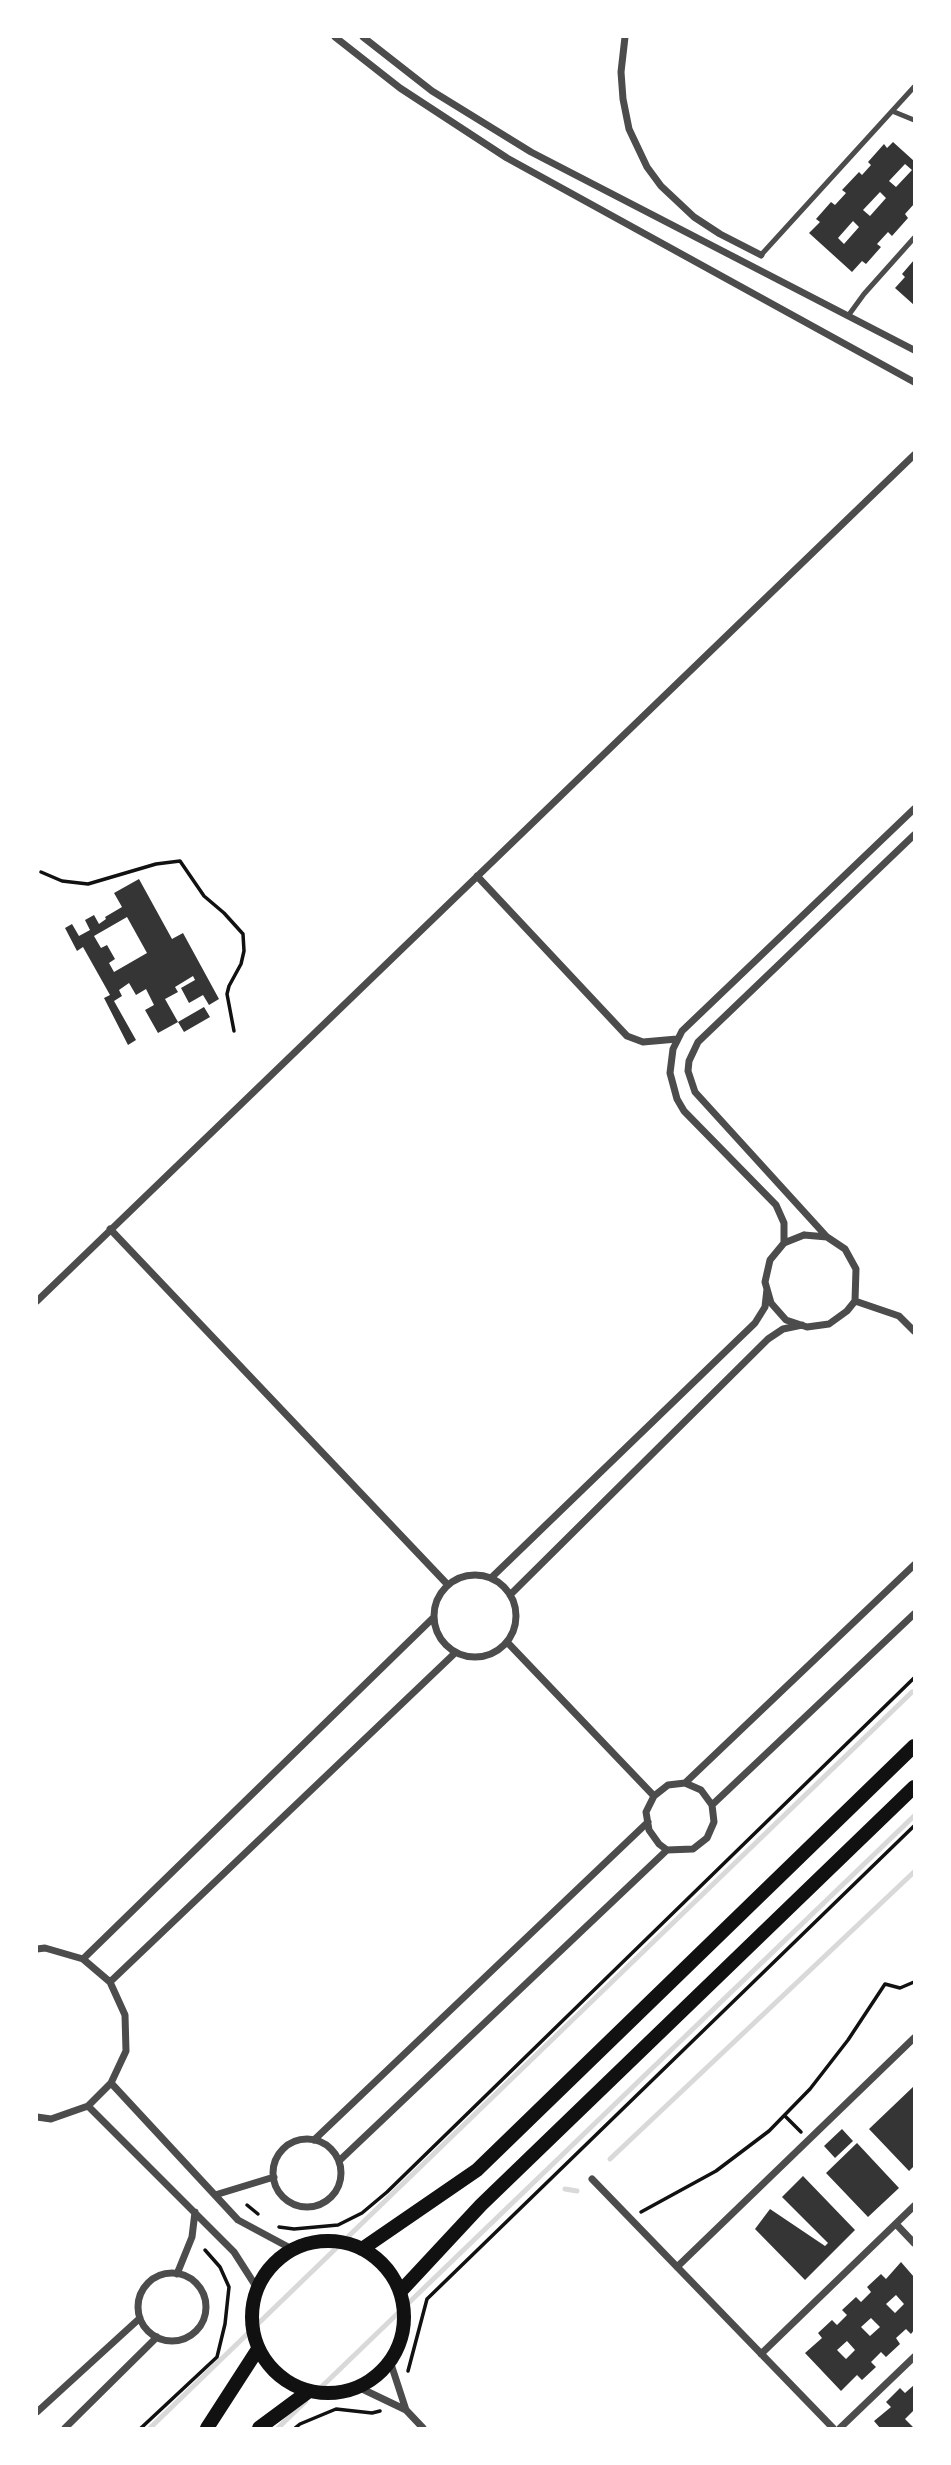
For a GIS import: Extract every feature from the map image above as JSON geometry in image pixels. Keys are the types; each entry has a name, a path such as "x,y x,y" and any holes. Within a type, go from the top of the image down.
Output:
{"main road":[{"path":"362,2249 477,2170 914,1746"},
{"path":"400,2292 481,2205 914,1787"},
{"path":"327,2240 352,2244 362,2249 375,2256 392,2275 400,2292 405,2323 399,2347 385,2369 366,2384 342,2393 316,2393 292,2385 272,2371 258,2349 251,2324 253,2299 262,2275 279,2256 302,2244 327,2240"},
{"path":"207,2428 258,2349"},
{"path":"260,2428 309,2391"}],"street":[{"path":"335,37 400,88 507,158 914,382"},
{"path":"363,37 432,91 521,146 914,350"},
{"path":"625,37 621,72 623,99 629,129 647,167 661,186 694,217 761,255"},
{"path":"37,1301 914,455"},
{"path":"784,1243 784,1223 776,1205 684,1111 677,1099 670,1073 670,1059 682,1031 914,809"},
{"path":"827,1237 804,1235 784,1243 770,1260 765,1282 771,1303 786,1320 807,1327 829,1324 847,1311 855,1301 856,1269 845,1249 827,1237 695,1092 688,1072 689,1061 698,1042 914,835"},
{"path":"477,876 626,1035 643,1042 677,1039"},
{"path":"110,1229 448,1585"},
{"path":"491,1578 755,1323 765,1307 767,1289"},
{"path":"855,1301 899,1316 914,1331"},
{"path":"510,1595 768,1339 783,1329 802,1325"},
{"path":"685,1783 914,1565"},
{"path":"474,1575 491,1578 502,1585 510,1595 516,1611 515,1627 507,1642 495,1653 478,1658 462,1656 447,1648 437,1635 433,1618 435,1602 448,1585 458,1578 474,1575"},
{"path":"712,1805 914,1614"},
{"path":"83,1959 433,1618"},
{"path":"507,1642 654,1796"},
{"path":"110,1982 455,1653"},
{"path":"338,2161 667,1850 693,1849 707,1838 714,1822 712,1805 701,1790 685,1783 668,1785 654,1796 646,1812 649,1830 667,1850"},
{"path":"314,2140 648,1822"},
{"path":"37,1950 45,1948 83,1959 110,1982 125,2015 125,2051 111,2083 88,2106 51,2119 37,2117"},
{"path":"677,2266 914,2038"},
{"path":"111,2083 238,2220 292,2249"},
{"path":"88,2106 234,2252 257,2288"},
{"path":"314,2140 332,2151 338,2161 341,2172 339,2183 334,2194 325,2202 303,2206 282,2196 274,2177 274,2166 284,2148 293,2141 314,2140"},
{"path":"215,2195 274,2177"},
{"path":"592,2179 833,2428"},
{"path":"761,2354 914,2206"},
{"path":"177,2274 192,2237 195,2212"},
{"path":"896,2224 914,2243"},
{"path":"177,2274 194,2281 201,2289 205,2310 197,2330 178,2340 168,2341 148,2332 140,2318 138,2300 150,2280 161,2275 177,2274"},
{"path":"37,2412 140,2318"},
{"path":"65,2428 157,2337"},
{"path":"840,2428 914,2357"},
{"path":"390,2361 406,2410"},
{"path":"358,2387 406,2410 423,2428"}],"lane":[{"path":"761,255 914,87"},
{"path":"892,111 914,120"},
{"path":"848,316 914,238"}],"path":[{"path":"41,872 62,881 88,884 156,864 180,861 204,896 225,913 243,934 244,951 241,964 227,994 234,1031"},
{"path":"270,2225 294,2229 338,2225 371,2206 914,1678"},
{"path":"402,2397 411,2390 408,2373 427,2299 914,1826"},
{"path":"629,2217 716,2171 785,2116 848,2040 885,1984 900,1988 914,1982"},
{"path":"785,2116 808,2140"},
{"path":"247,2205 262,2218"},
{"path":"141,2428 217,2357 225,2324 229,2287 220,2267 205,2250"},
{"path":"295,2428 336,2409 372,2413 384,2410 392,2404"}],"building":[{"path":"893,142 914,161 914,204 905,214 908,218 892,236 888,232 877,244 881,247 866,264 862,261 852,272 809,233 820,222 816,219 831,202 835,205 846,193 842,190 859,172 862,175 871,165 868,162 884,144 887,148","holes":["905,164 912,170 896,187 889,181","880,192 886,198 870,216 863,210","853,221 859,227 844,244 838,238"]},
{"path":"914,260 914,305 895,288"},
{"path":"139,879 172,939 183,933 219,999 209,1005 203,995 189,1003 181,988 195,980 193,976 175,987 178,992 165,999 178,1022 158,1033 145,1010 154,1005 146,989 136,995 129,983 119,990 122,996 114,1001 136,1040 128,1045 104,998 110,995 83,947 77,951 65,928 72,924 79,936 90,930 85,920 94,915 99,924 106,919 105,917 122,907 114,893","holes":["127,917 147,953 114,972 109,963 115,959 107,945 101,948 94,936"]},
{"path":"204,1007 210,1017 184,1032 178,1022"},
{"path":"914,2086 914,2166 909,2171 869,2129"},
{"path":"842,2129 853,2141 835,2158 824,2146"},
{"path":"857,2143 899,2188 868,2217 826,2173"},
{"path":"803,2176 855,2230 805,2280 755,2229 770,2209 825,2246 828,2243 782,2197"},
{"path":"901,2262 914,2277 914,2330 911,2334 906,2329 896,2338 900,2344 886,2357 881,2352 871,2362 876,2367 862,2380 857,2375 841,2391 805,2353 822,2338 818,2333 832,2320 837,2325 847,2315 842,2310 856,2297 861,2302 871,2292 867,2287 881,2274 886,2279","holes":["896,2295 904,2304 895,2313 886,2304","871,2318 880,2327 870,2336 861,2327","847,2341 855,2350 846,2359 837,2350"]},
{"path":"914,2385 914,2410 905,2419 914,2428 880,2428 874,2421 891,2407 886,2402 900,2388 905,2393"}],"waterway":[{"path":"150,2428 912,1692"},
{"path":"313,2395 914,1816"},
{"path":"610,2159 914,1872"},
{"path":"565,2189 577,2191"},
{"path":"278,2428 306,2401"}]}
